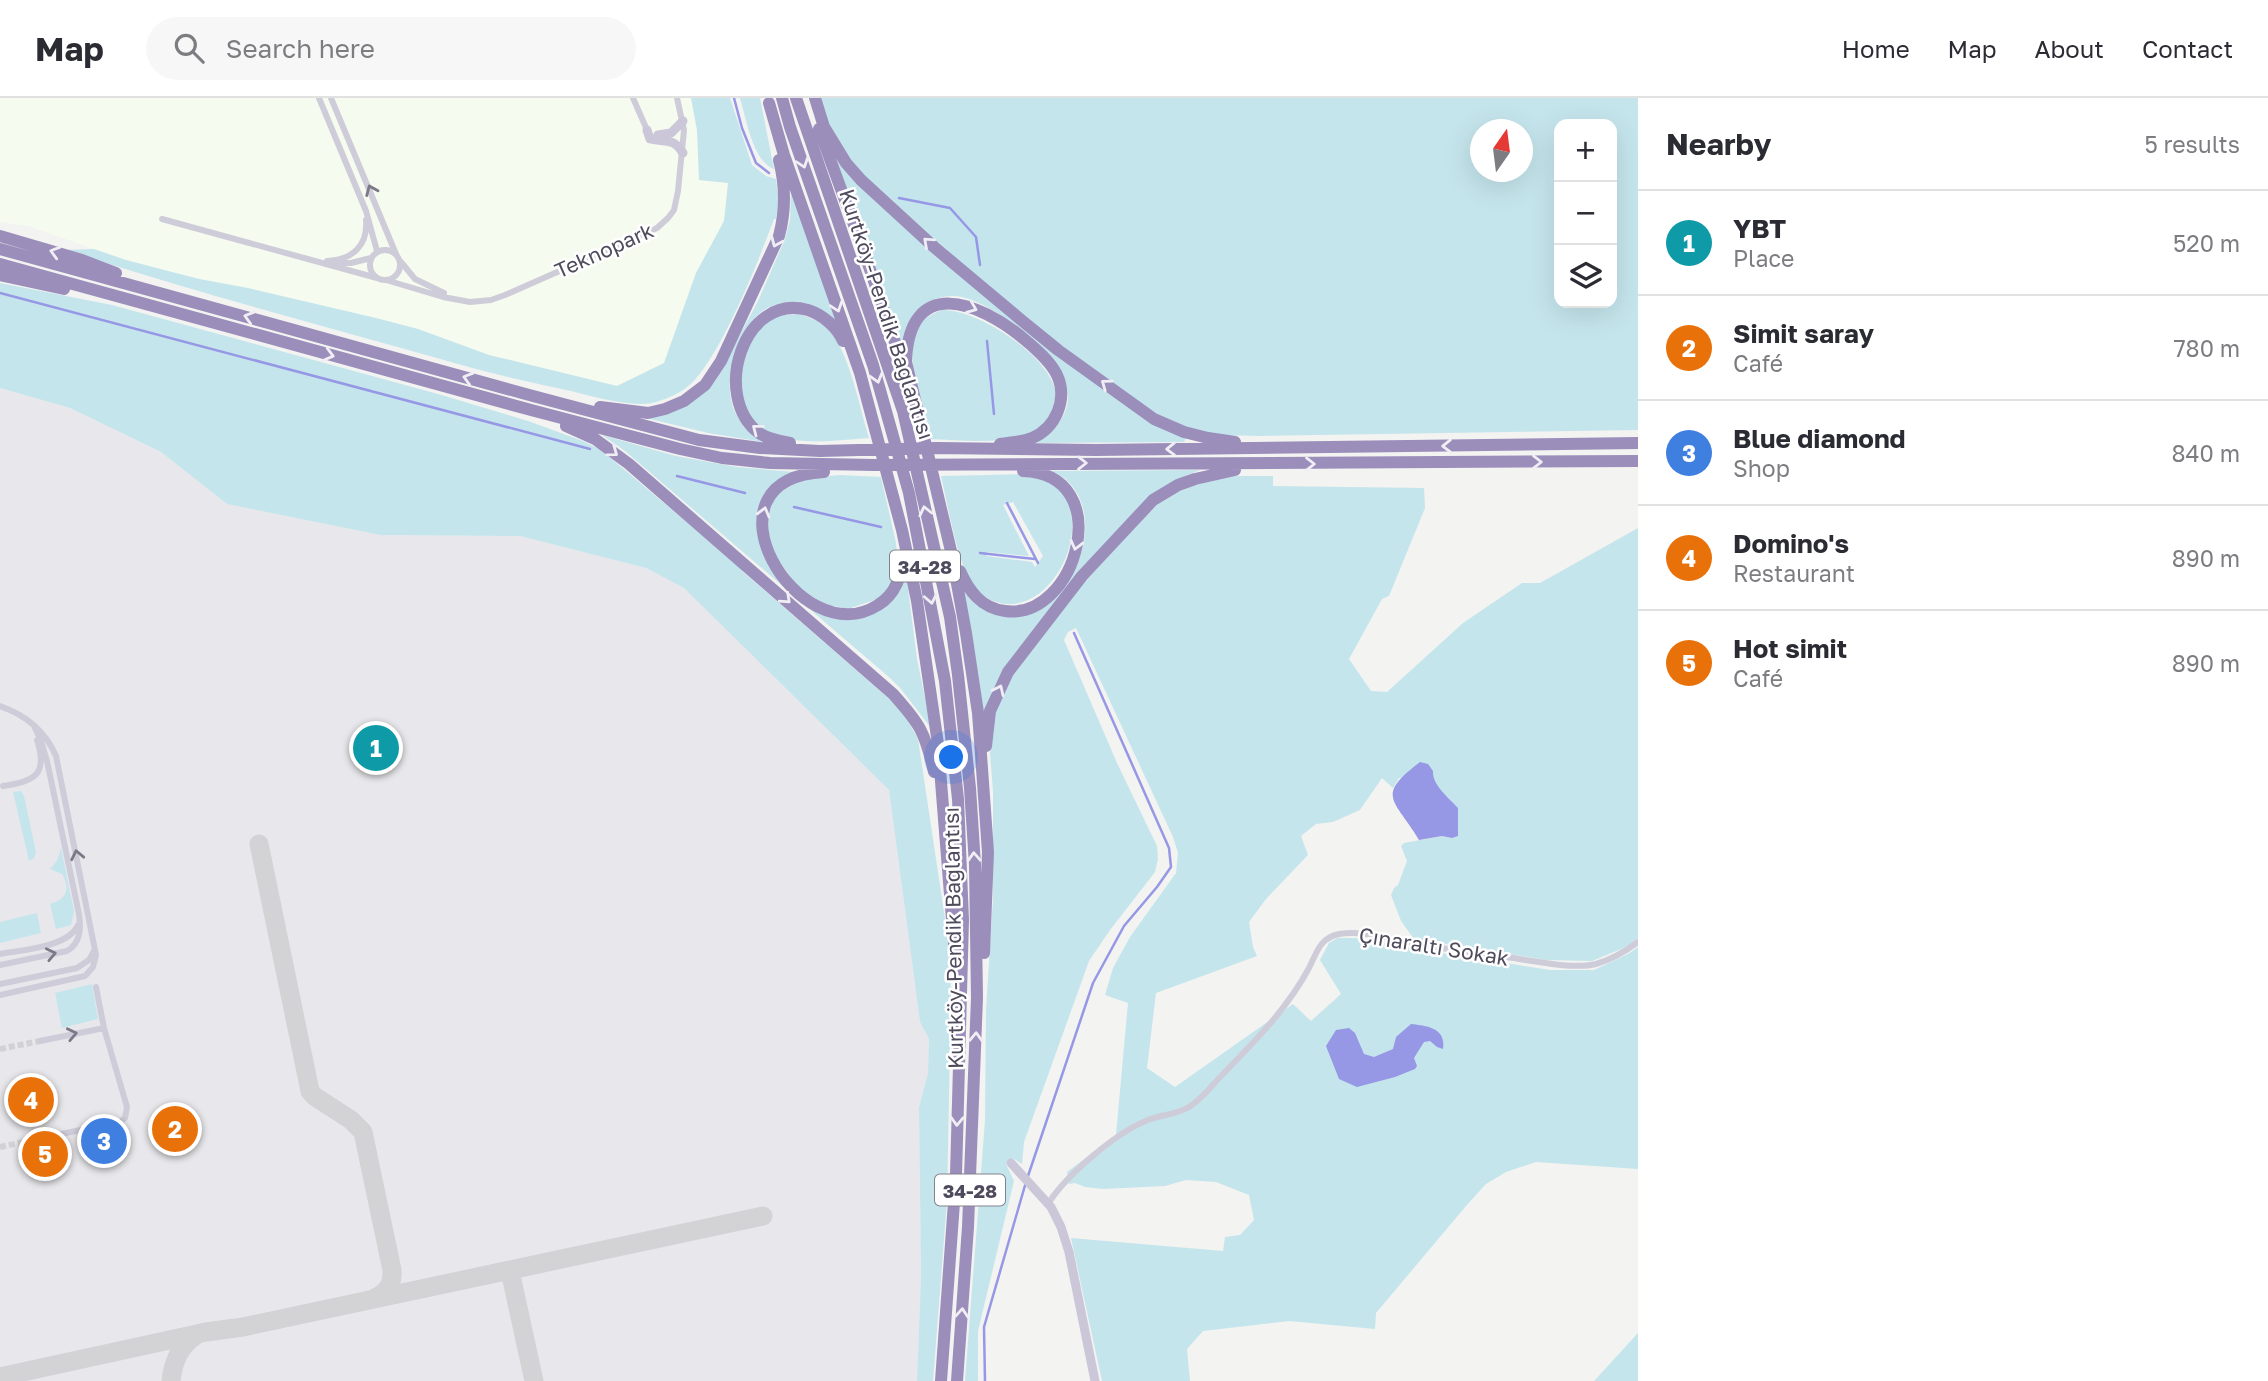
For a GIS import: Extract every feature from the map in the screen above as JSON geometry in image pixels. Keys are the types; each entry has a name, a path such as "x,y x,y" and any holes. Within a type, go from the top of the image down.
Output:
{"highway":[{"name":"Kurtköy-Pendik Bağlantısı","path":"782,98 873,365 909,493 945,681 958,799 962,920 956,1175 941,1381"},
{"name":"Kurtköy-Pendik Bağlantısı","path":"796,98 903,411 950,617 958,675 975,865 977,998 969,1214 957,1381"},
{"path":"809,98 913,396"},
{"path":"815,98 824,127 846,163 861,180 934,247 1058,350 1154,419 1208,439 1306,448"},
{"path":"768,101 784,155 860,373 902,530 917,601 938,744 953,931 959,1053"},
{"path":"533,396 648,412 684,401 705,385 721,361 779,236 784,218 786,199 768,101"},
{"path":"0,236 82,260 165,293"},
{"path":"0,249 699,440 760,448 820,451 1638,443"},
{"path":"0,264 531,411 680,450 722,458 770,463 875,465 1638,461"},
{"path":"0,275 169,311"},
{"path":"966,450 1032,439 1054,421 1062,397 1057,376 1050,365 1015,332 985,313 961,304 940,303 925,311 913,325 907,344 906,362 951,551 978,713 988,852 983,965 977,998"},
{"path":"820,451 776,441 761,434 746,420 735,384 737,364 744,344 765,316 794,307 811,311 824,318 839,333 860,373"},
{"path":"531,411 595,439 629,464 893,694 916,719 927,741 943,815"},
{"path":"984,781 990,711 998,691 1007,673 1082,576 1153,500 1178,485 1195,479 1260,464"},
{"path":"875,465 807,473 781,485 766,502 763,514 761,526 767,551 784,579 796,592 826,610 852,614 880,605 896,586 903,559 902,530"},
{"path":"951,551 968,589 974,595 998,610 1021,611 1044,600 1055,589 1070,565 1078,541 1076,506 1065,487 1056,480 1031,471 965,465"}],"street":[{"path":"319,98 366,211 377,251"},
{"path":"162,219 377,278 386,280 396,276 401,262 331,98"},
{"path":"633,98 650,139 670,141 683,153"},
{"name":"Teknopark","path":"386,280 462,301 491,300 657,228 674,210 678,191 683,153 683,121 677,98"},
{"path":"647,130 663,136 683,121"},
{"path":"318,261 332,261 349,256 359,249 367,229 366,211"},
{"path":"318,261 351,263 371,258 377,251 389,250 396,254"},
{"path":"371,258 371,271 377,278"},
{"name":"Teknopark","path":"401,262 422,284 462,301"},
{"path":"0,706 30,721 43,734 56,756 96,946 93,967 85,976 0,995"},
{"path":"3,786 31,780 40,765 32,728 18,713"},
{"path":"0,965 72,948 78,940 80,919 45,750 34,727 18,713"},
{"path":"2,952 67,939 77,929 80,919"},
{"name":"Çınaraltı Sokak","path":"1048,1204 1059,1187 1073,1173 1136,1126 1160,1115 1184,1110 1201,1097 1282,1011 1321,943 1332,936 1359,933 1427,946 1576,965 1596,964 1638,942"},
{"path":"0,984 77,968 85,964 96,946"},
{"path":"49,985 52,973"},
{"path":"61,1134 120,1122 126,1115 127,1107 104,1028 96,988"},
{"path":"40,1041 104,1028"},
{"path":"1012,1163 1048,1204 1061,1227 1069,1252 1095,1381"}],"shaded area":[{"path":"0,98 691,98 699,145 728,183 726,213 719,232 696,273 664,363 617,386 489,355 418,329 376,318 170,272 126,260 28,226 0,222"},
{"path":"691,98 730,98 752,165 766,176 776,179 779,203 776,219 748,285 709,361 696,379 683,390 654,402 635,404 616,401 487,372 204,293 65,250 94,249 199,279 376,318 418,329 489,355 617,386 664,363 696,273 724,221 728,183 699,180 697,130"},
{"path":"740,98 760,98 774,169 767,165 756,149"},
{"path":"819,98 1638,98 1638,430 1261,436 1208,434 1176,424 1145,408 1102,377 1009,304 923,231 857,168 840,145"},
{"path":"832,148 1020,324 1187,436 1184,442 1035,443 1052,429 1065,412 1068,397 1065,382 1056,366 1028,335 977,302 952,296 930,301 913,315 901,344"},
{"path":"791,190 838,322 811,305 789,302 763,311 743,335 730,376 732,403 741,422 763,442 708,433 646,418 715,381 758,301 785,239 790,220"},
{"path":"0,283 112,305 438,394 583,441 613,460 894,703 918,739 947,932 951,992 947,1201 933,1381 917,1381 921,1276 919,1107 928,1073 929,1039 920,1022 889,790 684,588 646,568 520,536 380,535 227,504 161,452 70,408 0,388"},
{"path":"942,310 957,312 991,325 1025,348 1049,376 1055,389 1053,406 1050,415 1036,431 1022,437 997,441 930,439 913,369 913,341 921,323"},
{"path":"799,314 821,323 828,329 842,351 869,438 792,440 768,432 754,422 741,391 745,356 752,340 763,326 777,317"},
{"path":"0,388 70,408 161,452 227,504 380,535 520,536 646,568 686,589 889,790 920,1022 929,1039 928,1073 919,1107 921,1276 917,1381 0,1381"},
{"path":"602,435 676,456 737,467 794,472 771,487 763,499 758,514 758,536 764,553 828,616 856,619 877,612 887,606 906,573 917,659 931,728 890,678 625,451"},
{"path":"1200,470 1173,481 1009,663 993,689 982,724 963,588 981,607 1006,616 1028,613 1048,603 1065,586 1077,564 1084,541 1085,517 1078,496 1064,478 1049,471"},
{"path":"1024,474 1054,485 1067,501 1072,521 1070,543 1063,565 1050,583 1033,597 1014,604 993,601 976,590 962,562 941,476","holes":["1013,502 1043,556 1035,567 1032,562 987,556 987,552 1029,556 1003,505"]},
{"path":"840,475 881,477 896,543 898,567 880,598 848,609 824,604 798,587 772,551 766,516 776,494 795,481"},
{"path":"1225,476 1273,476 1273,486 1424,488 1425,508 1389,596 1382,599 1349,659 1371,691 1387,692 1463,623 1522,583 1540,583 1638,528 1638,938 1626,947 1592,961 1547,960 1414,939 1401,921 1391,895 1407,861 1401,846 1404,843 1442,836 1452,838 1433,771 1399,778 1393,788 1382,778 1360,810 1333,822 1316,824 1301,836 1308,855 1266,899 1249,922 1257,956 1156,993 1147,1068 1175,1087 1293,1004 1311,1021 1341,994 1320,960 1329,943 1337,938 1357,938 1550,970 1594,970 1638,947 1638,1169 1536,1162 1506,1172 1486,1184 1376,1313 1375,1329 1289,1321 1203,1331 1187,1349 1190,1381 1102,1381 1071,1238 1223,1251 1225,1237 1240,1235 1254,1220 1249,1195 1216,1182 1186,1180 1165,1186 1103,1189 1069,1184 1067,1172 1116,1135 1128,1003 1105,995 1113,968 1130,937 1176,873 1178,853 1076,628 1068,632 1064,640 1117,763 1157,846 1158,859 1155,872 1089,961 1024,1142 1022,1164 1014,1159 1006,1164 1014,1181 978,1331 978,1381 965,1381 985,1120 986,1010 993,899 993,791 990,754 993,717 1013,673 1088,575 1154,506 1176,491"},
{"path":"21,791 36,852 34,858 29,861 13,792"},
{"path":"61,848 74,911 71,925 56,929 50,904 63,897 66,884 62,874 50,869 57,861"},
{"path":"37,913 41,933 0,943 0,922"},
{"path":"92,984 98,1019 62,1028 55,993"},
{"path":"1638,1333 1638,1381 1594,1381"}],"water":[{"path":"1420,762 1428,764 1438,786 1458,808 1458,836 1419,840 1397,807 1393,791 1397,783"},
{"path":"1411,1024 1439,1032 1443,1049 1430,1041 1424,1042 1414,1058 1417,1066 1415,1069 1395,1077 1357,1087 1339,1079 1326,1046 1336,1030 1349,1028 1355,1033 1364,1054 1374,1057 1393,1049 1396,1037"}],"waterway":[{"path":"734,98 756,163 769,173"},
{"path":"899,198 950,208 976,237 980,265"},
{"path":"0,293 590,449"},
{"path":"987,341 994,414"},
{"path":"677,476 745,493"},
{"path":"1007,503 1038,563"},
{"path":"794,507 881,527"},
{"path":"980,553 1035,559"},
{"path":"1028,1176 1093,983 1124,926 1171,867 1169,848 1074,633"},
{"path":"985,1381 984,1327 1026,1182"}],"taxiway":[{"path":"259,844 310,1091 351,1120 363,1132 392,1270 389,1287 375,1298"},
{"path":"0,1377 763,1216"},
{"path":"510,1271 534,1381"},
{"path":"171,1381 178,1356 195,1336"}],"tunnel":[{"path":"0,1049 40,1041"},
{"path":"0,1147 61,1134"}],"place":[{"name":"YBT","path":"376,748"},
{"name":"Domino's","path":"31,1100"},
{"name":"Simit saray","path":"175,1129"},
{"name":"Blue diamond","path":"104,1141"},
{"name":"Hot simit","path":"45,1154"}]}
